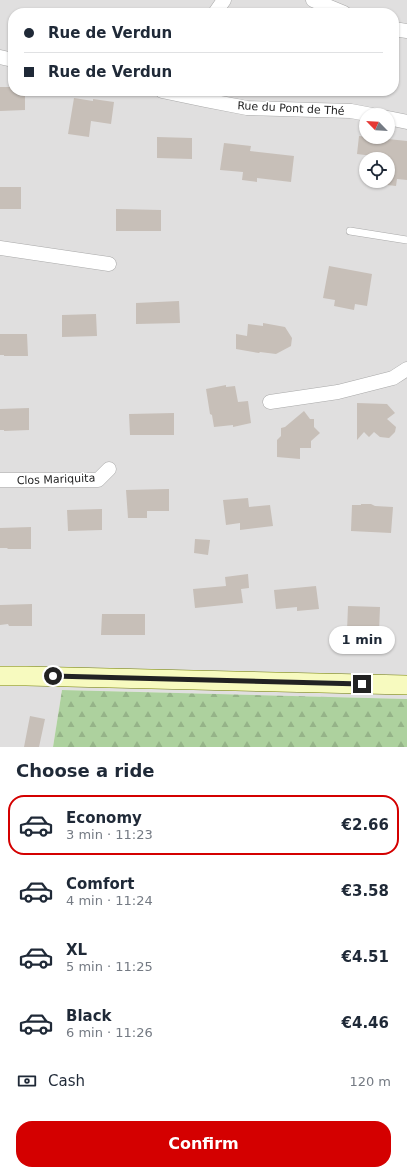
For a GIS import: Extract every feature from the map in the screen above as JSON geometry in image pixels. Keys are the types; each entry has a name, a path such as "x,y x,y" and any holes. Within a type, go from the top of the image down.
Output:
{"main road":[{"path":"0,676 407,685"}],"street":[{"path":"313,0 332,8"},
{"name":"Rue du Pont de Thé","path":"205,96 247,108 350,110 359,112"},
{"path":"395,119 407,122"},
{"path":"0,248 108,264"},
{"path":"270,402 338,392 393,378 407,369"},
{"name":"Clos Mariquita","path":"0,480 98,480 109,469"}],"lane":[{"path":"350,231 407,240"}],"shaded area":[{"path":"0,0 407,0 407,699 62,690 53,747 0,747"}],"green space":[{"path":"62,690 407,699 407,747 53,747"}],"building":[{"path":"0,87 8,87 8,96 25,96 25,110 0,111"},
{"path":"74,98 114,102 111,124 91,121 89,137 68,134"},
{"path":"359,136 359,144 395,144 395,140 407,141 407,180 397,179 395,186 395,152 359,152 359,154 357,154"},
{"path":"157,137 192,138 192,159 157,158"},
{"path":"224,143 251,146 250,151 294,156 291,182 257,178 257,182 242,180 243,172 220,170"},
{"path":"0,187 21,187 21,209 0,209"},
{"path":"116,209 161,210 161,231 116,231"},
{"path":"329,266 372,274 367,306 355,304 354,310 334,306 335,300 323,298"},
{"path":"179,301 180,323 136,324 136,303"},
{"path":"96,314 97,336 62,337 62,315"},
{"path":"263,323 285,327 292,338 291,346 276,354 236,349 236,334 247,336 248,324 263,326"},
{"path":"0,334 27,334 28,356 0,355"},
{"path":"226,385 226,387 235,386 238,402 248,401 251,423 233,427 233,425 214,427 212,415 210,414 206,389"},
{"path":"357,403 387,404 395,413 387,419 396,427 395,432 389,438 380,437 374,432 369,437 364,432 357,440"},
{"path":"29,408 29,430 0,430 0,409"},
{"path":"304,411 310,419 314,419 314,427 320,433 311,441 311,448 300,448 300,459 277,457 277,440 281,436 281,428 285,427"},
{"path":"174,413 174,435 130,435 129,414"},
{"path":"169,489 169,511 147,511 147,518 128,518 126,490"},
{"path":"248,498 249,507 270,505 273,526 240,530 240,523 226,525 223,500"},
{"path":"361,504 393,507 391,533 351,531 352,505"},
{"path":"102,509 102,530 68,531 67,510"},
{"path":"31,527 31,549 0,548 0,528"},
{"path":"195,539 210,540 208,555 194,553"},
{"path":"248,574 249,588 241,589 243,603 195,608 193,589 226,586 225,577"},
{"path":"316,586 319,609 297,611 297,607 276,609 274,590"},
{"path":"32,604 32,626 9,626 8,624 0,625 0,605"},
{"path":"348,606 380,607 379,632 347,631"},
{"path":"102,614 145,614 145,635 101,635"},
{"path":"30,716 45,719 39,747 24,747"}],"route":[{"path":"53,676 362,684"}]}
